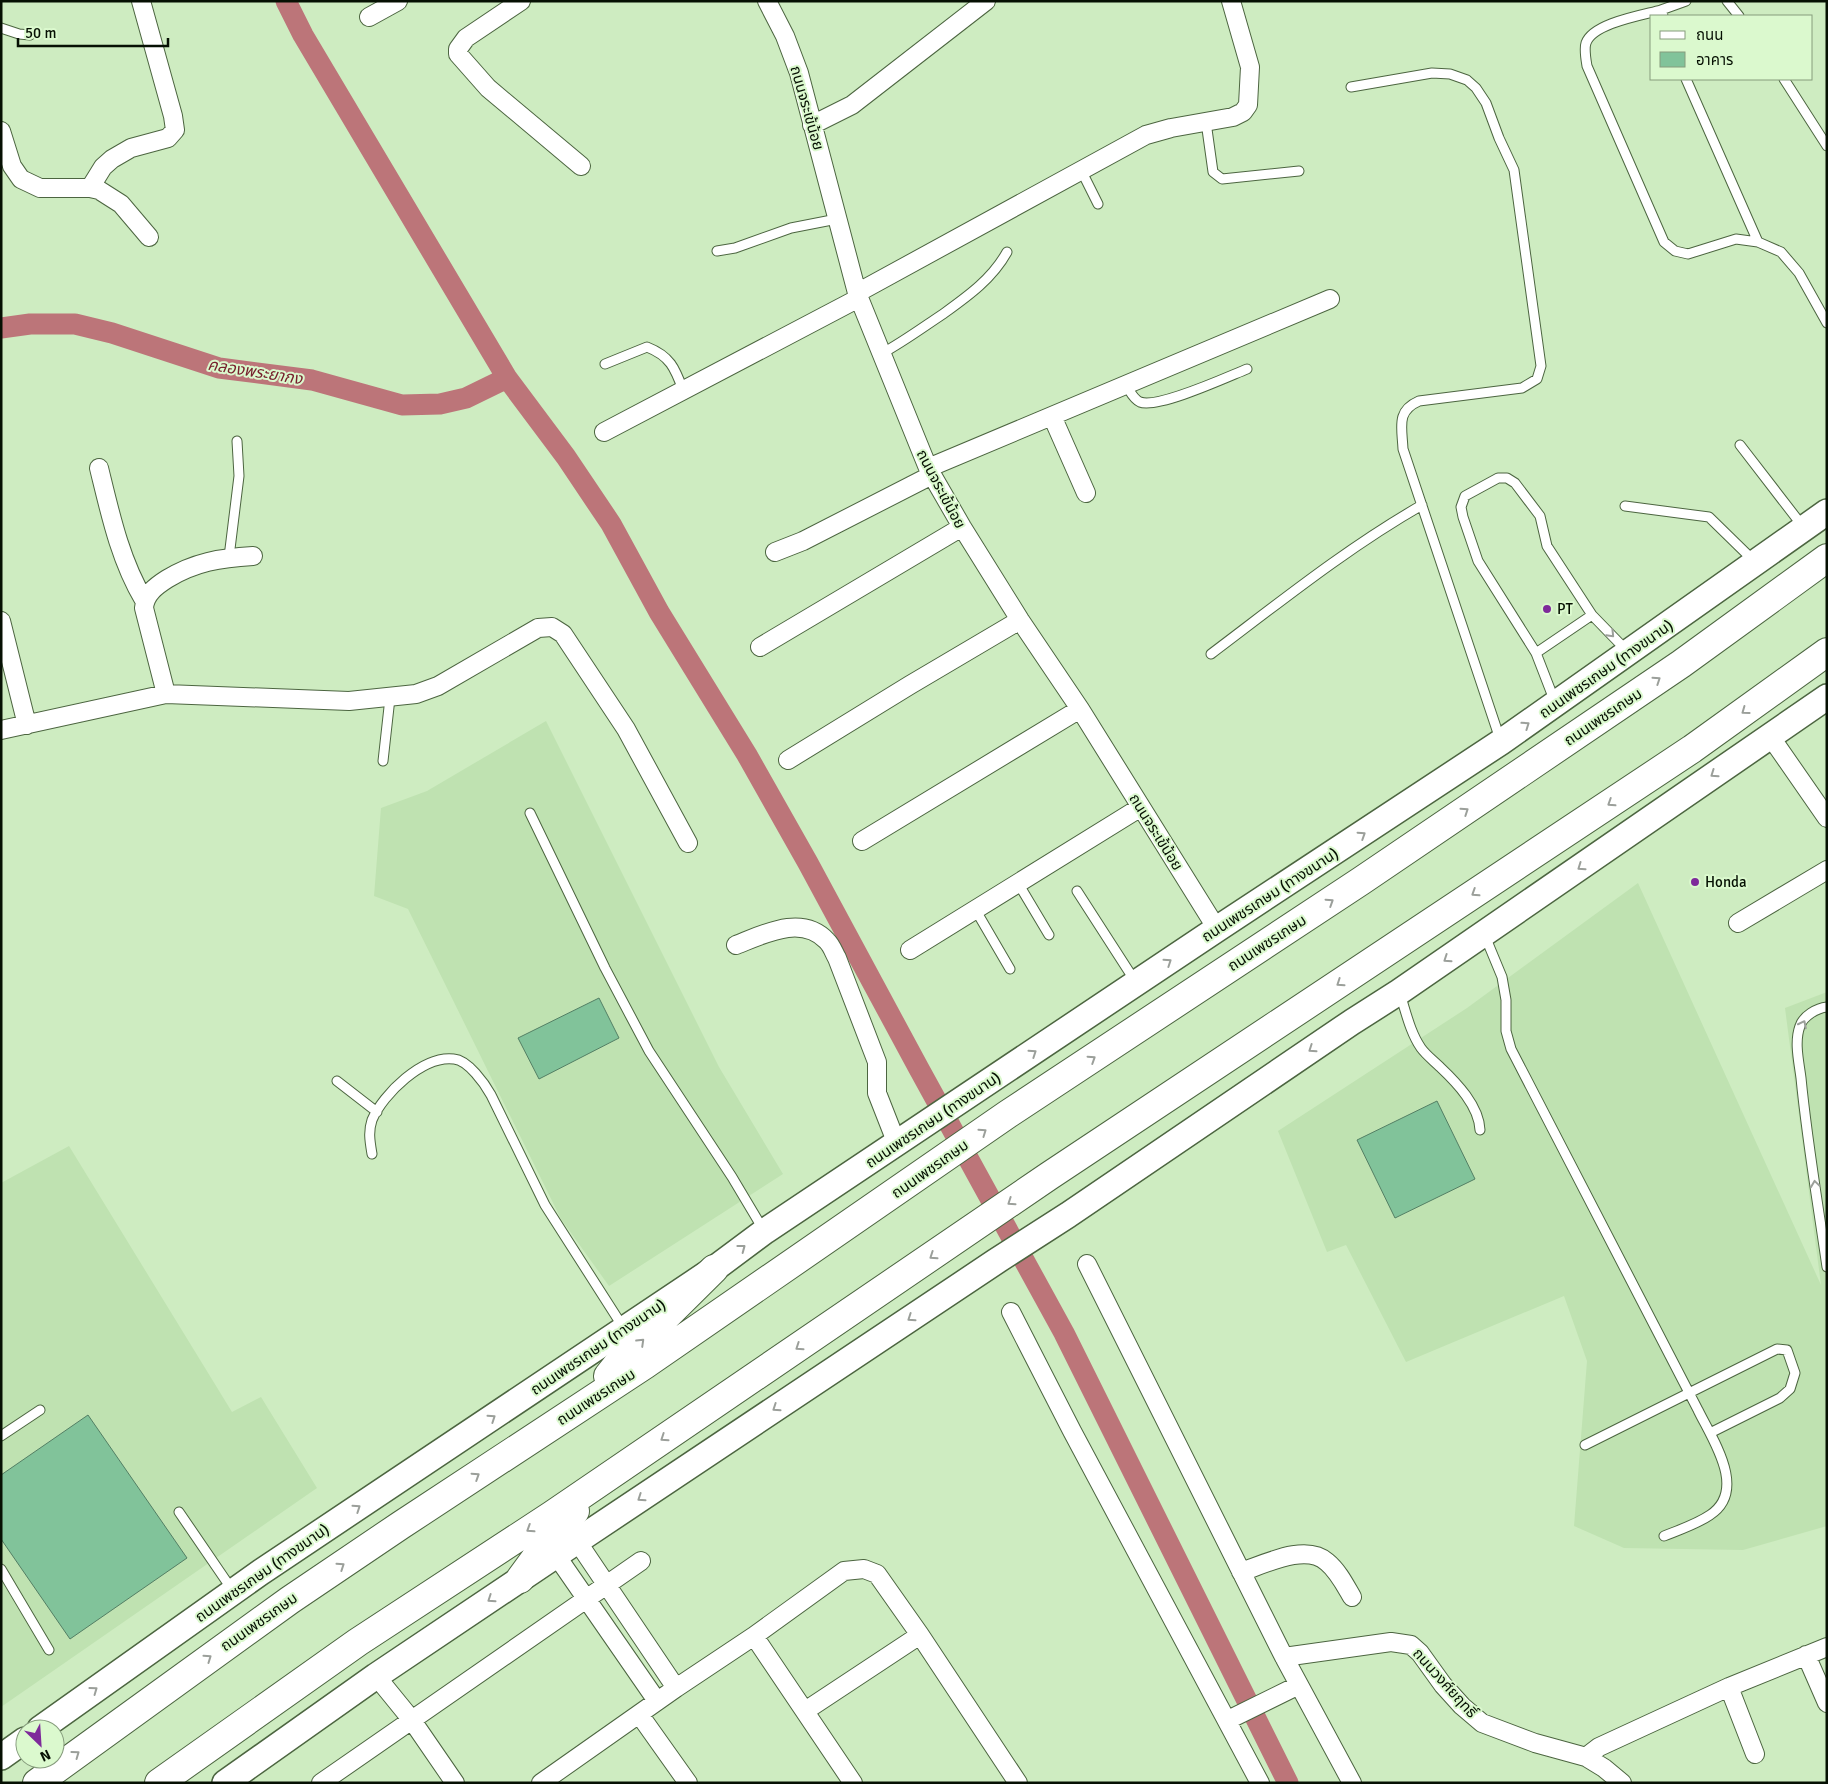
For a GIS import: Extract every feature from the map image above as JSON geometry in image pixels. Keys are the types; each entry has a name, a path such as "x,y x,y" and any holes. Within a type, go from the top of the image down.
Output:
{"highway":[{"name":"ถนนเพชรเกษม","path":"37,1783 290,1600 585,1404 1008,1114 1378,870 1681,664 1827,558"},
{"path":"159,1783 358,1642 604,1479 1049,1176 1692,749 1827,652"},
{"path":"1770,693 1827,670"},
{"path":"585,1404 616,1366 714,1270"},
{"path":"520,1579 553,1534 604,1479"}],"main road":[{"name":"ถนนเพชรเกษม (ทางขนาน)","path":"54,1719 233,1591 714,1270 765,1231 1216,929 1501,742 1827,512"},
{"path":"225,1783 376,1676 520,1579 1068,1215 1343,1028 1400,992 1827,697"},
{"path":"2,1755 15,1747"}],"street":[{"path":"90,188 103,167 112,159 131,148 168,138 175,130 174,116 141,1"},
{"path":"369,17 398,1"},
{"path":"520,1 466,38 458,49 458,54 488,88 581,166"},
{"name":"ถนนจระเข้น้อย","path":"767,1 785,36 795,64 858,296 880,354 930,472 1020,620 1080,708 1216,929"},
{"path":"812,125 852,104 986,1"},
{"path":"604,432 858,296 1146,135 1170,128 1233,117 1243,112 1248,105 1250,67 1231,1"},
{"path":"1,131 12,166 22,179 40,188 90,188 99,190 121,204 149,237"},
{"path":"774,552 804,542 930,472 1052,416 1330,299"},
{"path":"1052,416 1086,493"},
{"path":"99,468 125,562 144,600 144,608 166,694"},
{"path":"760,647 962,527"},
{"path":"144,600 160,583 184,568 229,557 253,556"},
{"path":"788,760 1020,620"},
{"path":"1,621 27,725"},
{"path":"1,730 166,694 349,701 416,694 438,686 538,628 552,627 563,634 626,729 688,843"},
{"path":"862,842 1080,708"},
{"path":"1770,736 1827,818"},
{"path":"910,950 1141,807"},
{"path":"1738,923 1827,870"},
{"path":"736,945 786,927 803,928 820,935 829,943 837,958 877,1062 878,1093 902,1141"},
{"path":"1087,1264 1284,1657 1352,1783"},
{"path":"1010,1312 1072,1431 1234,1717 1260,1783"},
{"path":"577,1541 676,1688"},
{"path":"1241,1572 1299,1554 1317,1555 1336,1570 1352,1597"},
{"path":"556,1555 657,1701"},
{"path":"320,1783 641,1561"},
{"path":"541,1783 657,1701 754,1636 844,1571 864,1569 877,1574 920,1635 1018,1783"},
{"path":"805,1711 920,1635"},
{"path":"754,1636 805,1711 845,1780"},
{"name":"ถนนวงศ์ยฤทธิ์","path":"1284,1657 1391,1642 1411,1645 1462,1706 1482,1723 1521,1739 1586,1757 1604,1768 1622,1783"},
{"path":"1586,1757 1599,1747 1728,1687 1827,1647"},
{"path":"1806,1655 1827,1703"},
{"path":"376,1676 411,1720 455,1783"},
{"path":"1234,1717 1299,1685"},
{"path":"1728,1687 1755,1754"},
{"path":"639,1714 688,1783"}],"lane":[{"path":"1662,13 1686,1"},
{"path":"1727,1 1738,15"},
{"path":"1650,15 1613,23 1592,34 1585,43 1587,66 1664,242 1675,251 1688,254 1736,239 1758,242 1781,252 1799,273 1827,323"},
{"path":"1,28 19,34 30,35"},
{"path":"1351,87 1432,73 1450,74 1467,80 1476,88 1486,103 1499,138 1514,170 1541,366 1537,379 1522,388 1419,400 1409,405 1401,417 1403,449 1501,742"},
{"path":"1686,80 1758,242"},
{"path":"1785,80 1827,146"},
{"path":"1206,122 1213,172 1222,179 1298,171"},
{"path":"1081,170 1098,204"},
{"path":"717,251 735,248 791,228 837,219"},
{"path":"880,354 904,341 971,294 999,267 1007,252"},
{"path":"605,364 647,347 656,350 675,368 683,390"},
{"path":"1126,385 1134,399 1146,404 1176,397 1247,369"},
{"path":"229,557 240,462 237,441"},
{"path":"1740,444 1804,528"},
{"path":"1556,704 1536,653 1478,561 1462,517 1461,507 1465,496 1498,478 1507,478 1514,483 1540,516 1547,546 1592,615 1629,653"},
{"path":"1211,654 1346,552 1422,505"},
{"path":"1626,506 1709,518 1756,563"},
{"path":"1536,653 1592,615"},
{"path":"383,761 390,698"},
{"path":"530,813 604,968 649,1051 732,1177 765,1231"},
{"path":"1018,883 1049,935"},
{"path":"1077,891 1137,983"},
{"path":"975,909 1010,969"},
{"path":"1484,934 1502,977 1506,1000 1506,1031 1511,1049 1690,1393 1725,1466 1728,1486 1725,1500 1719,1508 1710,1515 1664,1536"},
{"path":"1400,992 1410,1027 1422,1049 1452,1078 1469,1101 1480,1119 1480,1130"},
{"path":"1827,1008 1821,1008 1806,1016 1800,1024 1798,1044 1803,1100 1827,1267"},
{"path":"372,1154 369,1136 372,1121 388,1095 418,1069 437,1061 455,1058 471,1068 492,1095 545,1204 625,1329"},
{"path":"337,1081 377,1112"},
{"path":"1585,1445 1777,1349 1786,1350 1795,1373 1790,1389 1780,1398 1710,1433"},
{"path":"1,1436 40,1410"},
{"path":"179,1512 233,1591"},
{"path":"1,1570 49,1650"}],"shaded area":[{"path":"546,721 719,1067 783,1174 609,1286 561,1219 408,909 374,896 381,808 427,791"},
{"path":"1638,883 1821,1285 1785,1008 1827,992 1827,1526 1743,1550 1624,1548 1574,1526 1587,1361 1564,1296 1406,1362 1346,1245 1327,1252 1278,1131 1467,1008"},
{"path":"69,1146 232,1412 261,1397 317,1488 1,1707 1,1183"}],"building":[{"path":"599,998 619,1038 539,1079 518,1038"},
{"path":"1437,1101 1475,1179 1395,1218 1357,1140"},
{"path":"88,1415 187,1558 70,1639 1,1539 1,1475"}],"waterway":[{"path":"286,1 303,35 507,378 566,457 611,524 659,612 747,755 808,863 1064,1333 1288,1783"},
{"name":"คลองพระยากง","path":"1,328 30,324 75,324 112,333 219,368 312,380 402,405 440,404 466,398 507,378"}],"place":[{"name":"PT","path":"1547,609"},
{"name":"Honda","path":"1695,882"}]}
